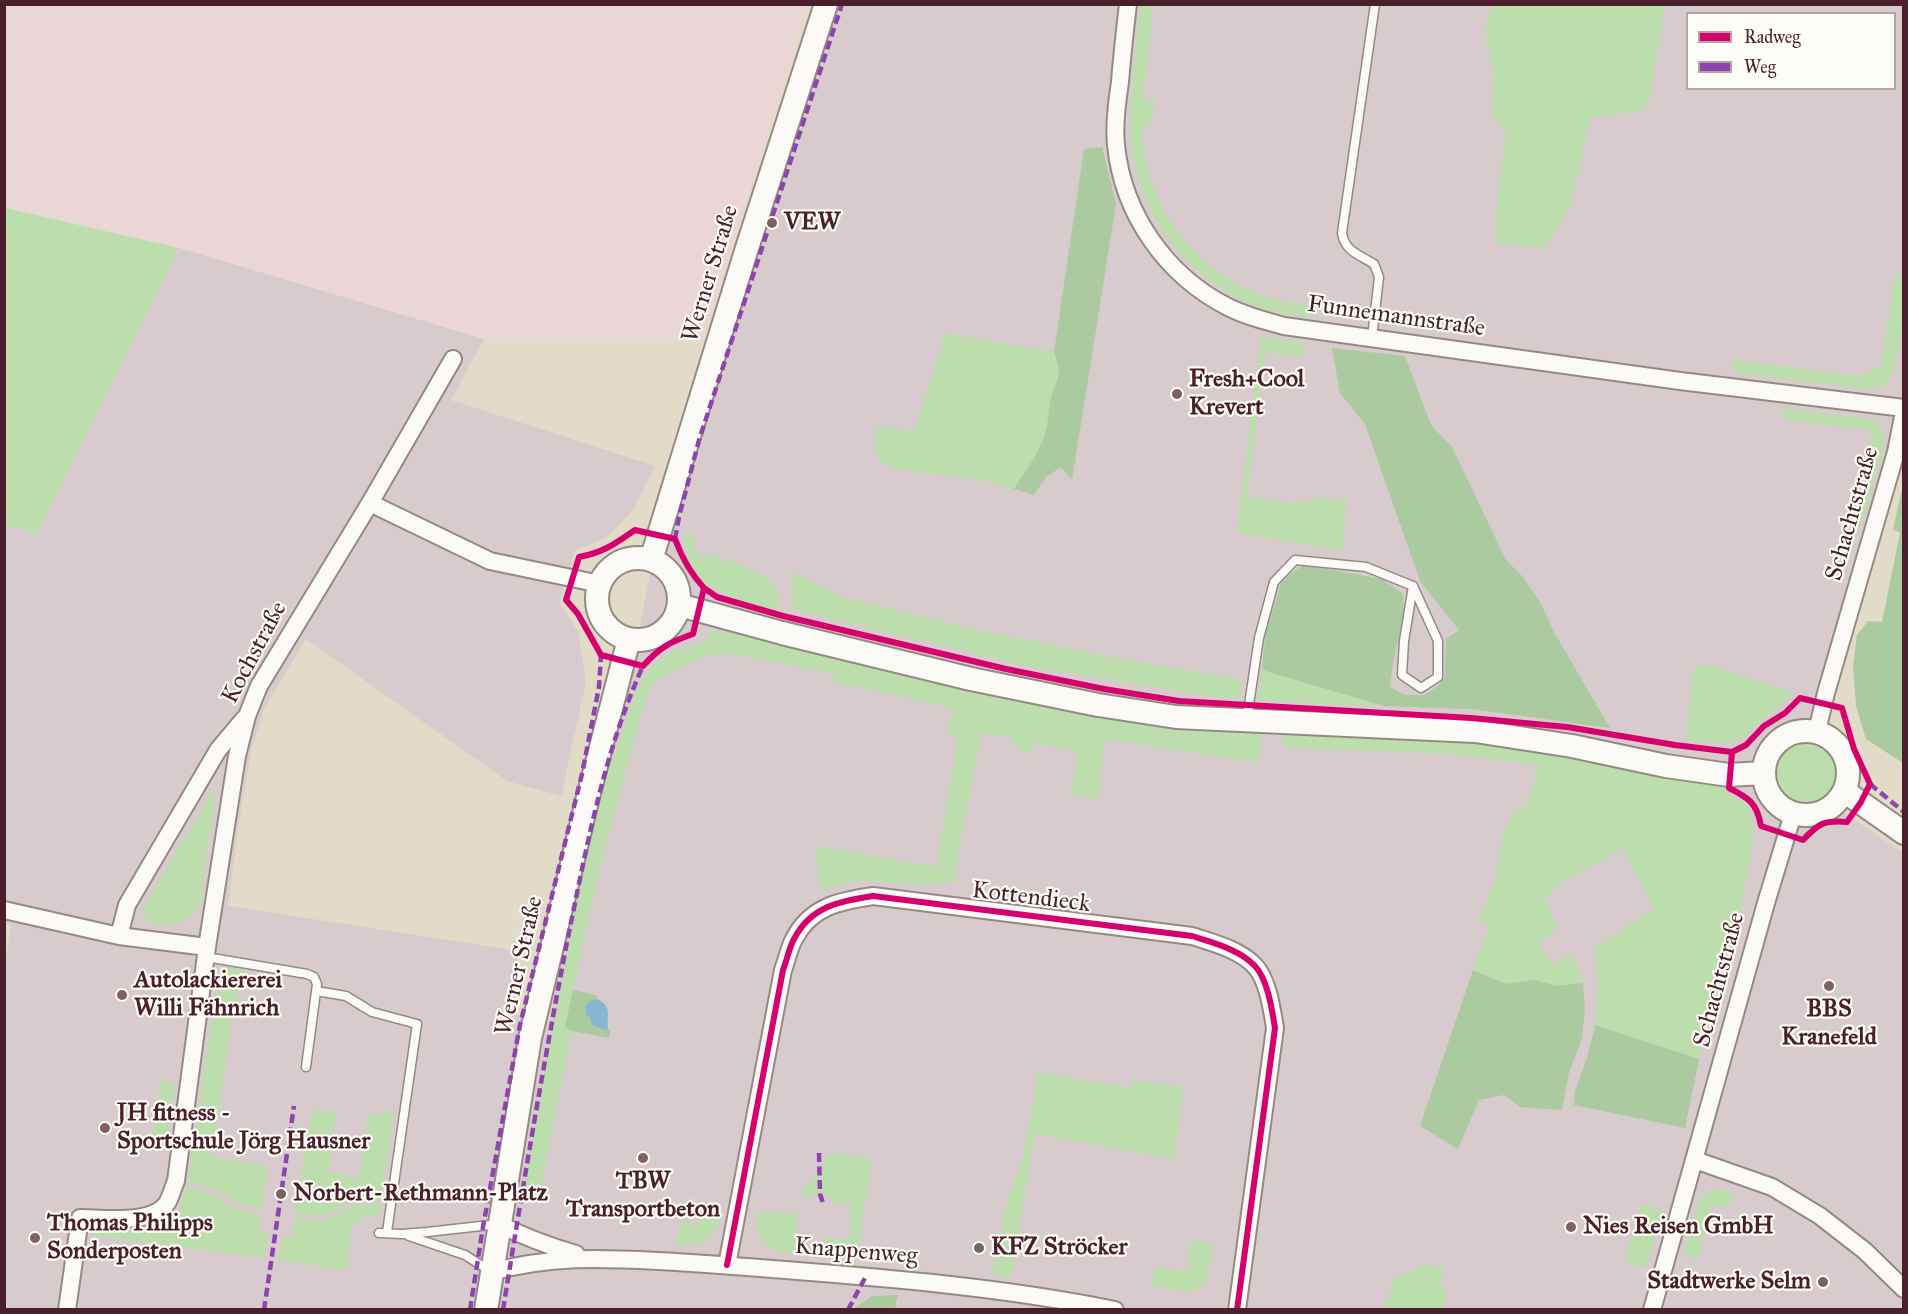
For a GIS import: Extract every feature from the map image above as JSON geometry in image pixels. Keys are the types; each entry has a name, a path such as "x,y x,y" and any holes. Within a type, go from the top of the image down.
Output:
{"main road":[{"name":"Werner Straße","path":"651,560 747,248 826,4"},
{"path":"639,558 651,560 661,565 676,582 679,605 676,615 671,625 654,638 643,640 620,636 610,629 598,608 597,596 600,584 606,573 615,565 639,558"},
{"path":"679,605 782,633 971,679 1098,705 1176,717 1475,732 1572,746 1666,766 1729,775 1763,773"},
{"name":"Werner Straße","path":"486,1310 530,1038 629,639"},
{"path":"1817,731 1832,740 1845,756 1848,772 1844,791 1834,804 1824,811 1809,815 1793,814 1770,796 1763,773 1766,755 1778,741 1790,734 1817,731"},
{"path":"1844,791 1904,833"}],"street":[{"name":"Funnemannstraße","path":"1128,4 1116,117 1116,146 1122,177 1131,205 1145,232 1178,272 1201,291 1228,308 1258,320 1284,326 1904,410"},
{"name":"Kochstraße","path":"67,1310 80,1218 140,1218 159,1210 167,1203 176,1180 206,952 237,756 247,716 259,686 370,503 453,359"},
{"name":"Schachtstraße","path":"1817,731 1896,452 1904,410"},
{"path":"370,503 490,561 600,584"},
{"path":"119,936 127,905 138,886 218,750 247,716"},
{"name":"Schachtstraße","path":"1652,1310 1762,916 1793,814"},
{"name":"Kottendieck","path":"727,1265 782,978 794,939 810,917 820,911 837,902 873,896 1192,936 1230,949 1255,966 1268,992 1275,1028 1237,1310"},
{"path":"4,910 119,936 206,952"},
{"path":"1695,1160 1772,1187 1820,1216 1865,1251 1904,1289"},
{"name":"Knappenweg","path":"499,1224 552,1247 592,1258"},
{"name":"Knappenweg","path":"491,1272 520,1264 592,1258 727,1265 897,1279 1056,1298 1115,1310"}],"lane":[{"path":"1372,338 1380,277 1374,264 1350,251 1343,241 1342,233 1375,4"},
{"path":"1247,722 1259,638 1274,582 1295,560 1366,567 1413,586 1438,641 1438,678 1421,687 1402,675 1404,640 1413,586"},
{"path":"206,952 315,977 317,984 306,1067"},
{"path":"316,991 346,996 372,1012 417,1024 383,1233 402,1234 499,1224"},
{"path":"402,1234 465,1255 491,1272"}],"shaded area":[{"path":"5,5 808,5 703,338 484,339 179,248 5,208"},
{"path":"829,5 1903,5 1903,449 1824,728 1848,755 1851,772 1848,791 1836,807 1903,853 1903,1309 895,1309 898,1296 872,1296 854,1310 5,1309 4,967 11,925 4,923 4,525 37,534 179,248 484,339 451,400 655,466 634,509 606,538 574,551 559,602 578,631 586,682 561,796 507,781 306,639 264,709 252,748 241,808 228,906 519,951 510,1014 549,1019 585,834 636,647 654,554"}],"green space":[{"path":"1141,5 1154,5 1143,97 1155,103 1151,124 1142,130 1145,157 1152,183 1163,207 1176,229 1212,267 1234,282 1259,294 1279,300 1313,305 1311,317 1267,310 1228,293 1185,259 1168,238 1154,215 1142,190 1134,164 1130,134"},
{"path":"1492,5 1665,5 1649,102 1640,111 1591,117 1569,209 1544,249 1495,242 1506,131 1492,116 1494,73 1485,30"},
{"path":"1102,147 1116,204 1072,480 1061,467 1046,477 1034,495 1014,489 1042,442 1050,402 1058,378 1054,352 1084,149"},
{"path":"5,208 179,248 37,534 5,525"},
{"path":"1895,273 1903,279 1903,306 1899,347 1887,385 1870,389 1735,373 1730,360 1860,376 1881,366"},
{"path":"944,333 1054,352 1059,373 1050,402 1045,435 1014,489 973,478 899,469 881,461 876,453 878,426 914,431"},
{"path":"1261,336 1305,344 1303,357 1266,352 1247,497 1299,504 1300,500 1313,502 1313,497 1347,501 1342,551 1237,532"},
{"path":"1332,348 1405,356 1431,425 1452,447 1506,560 1522,576 1540,602 1555,634 1610,728 1471,709 1384,706 1262,670 1265,637 1281,583 1304,565 1382,579 1403,594 1404,614 1390,687 1405,695 1424,695 1438,686 1445,677 1446,639 1459,630 1420,581 1365,424 1340,393"},
{"path":"1783,408 1874,420 1881,428 1884,445 1869,502 1856,538 1845,538 1862,485 1872,437 1867,430 1781,419"},
{"path":"1903,485 1903,763 1866,739 1856,706 1853,667 1857,635 1868,621 1882,622 1900,533 1893,529"},
{"path":"685,532 695,536 694,549 702,558 710,554 750,568 767,579 780,595 775,610 727,594 700,578 691,566 686,551"},
{"path":"792,572 845,598 975,629 1106,656 1243,680 1239,698 1222,698 1027,666 793,609"},
{"path":"708,632 734,633 1082,713 1163,726 1263,732 1258,763 1105,739 1098,800 1070,793 1077,766 1075,765 1076,751 1036,742 1032,746 1033,753 1022,752 1010,737 981,733 953,882 920,884 858,881 825,891 819,883 816,846 936,867 958,737 948,735 952,708 832,681 833,674 731,653 705,656 653,682 647,694 602,859 565,1027 572,1031 539,1196 525,1196 526,1173 575,911 607,769 613,761 636,692 651,668 670,654 707,641"},
{"path":"1706,664 1795,693 1745,737 1731,743 1686,741 1693,670"},
{"path":"1262,670 1384,706 1256,701"},
{"path":"1282,735 1403,736 1499,743 1725,788 1729,795 1747,803 1754,835 1736,935 1699,1059 1595,1025 1598,985 1594,948 1654,909 1621,848 1608,858 1561,882 1544,900 1557,925 1553,934 1538,943 1551,965 1565,957 1575,957 1583,983 1557,987 1534,980 1506,984 1473,970 1489,926 1478,922 1497,874 1503,834 1516,807 1525,809 1539,765 1453,754 1285,748"},
{"path":"1808,739 1822,745 1832,754 1837,765 1838,777 1835,788 1828,797 1817,804 1803,806 1803,802 1789,798 1788,802 1782,798 1772,779 1771,770 1777,754 1782,749"},
{"path":"217,784 200,906 189,918 181,922 161,925 149,922 141,912"},
{"path":"220,966 248,973 254,981 255,988 238,986 236,1000 254,1002 252,1014 233,1012 212,1157 268,1166 262,1208 237,1203 188,1180"},
{"path":"1473,970 1506,984 1534,980 1557,986 1583,983 1585,1009 1582,1039 1569,1072 1562,1110 1520,1107 1504,1095 1479,1100 1458,1149 1420,1126"},
{"path":"573,990 596,995 598,999 589,1001 585,1007 586,1016 605,1030 611,1029 609,1038 572,1031 565,1027"},
{"path":"1595,1025 1699,1059 1685,1128 1574,1105 1575,1091 1588,1055"},
{"path":"1038,1073 1132,1088 1133,1080 1183,1087 1174,1159 1035,1134 1011,1277 992,1274 1005,1208 1023,1157"},
{"path":"161,1080 175,1083 165,1143 151,1141"},
{"path":"312,1109 337,1112 328,1173 359,1178 369,1114 381,1115 382,1110 394,1112 381,1200 351,1202 320,1215 295,1214"},
{"path":"831,1153 872,1159 856,1261 814,1257 825,1238 849,1240 851,1204 837,1204 821,1192 821,1166"},
{"path":"819,1169 818,1194 813,1193 812,1197 800,1196"},
{"path":"186,1186 207,1192 230,1207 261,1215 258,1233 268,1234 264,1258 90,1235 89,1230 127,1232 152,1229 163,1225 179,1208"},
{"path":"1721,1189 1733,1194 1730,1205 1715,1207 1710,1213 1697,1260 1683,1255 1700,1198 1711,1191"},
{"path":"381,1204 379,1217 365,1217 355,1223 351,1234 346,1270 278,1260 283,1236 292,1237 295,1217 305,1220 322,1220 335,1216 347,1208"},
{"path":"1641,1204 1663,1210 1646,1268 1624,1261"},
{"path":"702,1208 723,1215 715,1230 701,1242 678,1246 676,1242 684,1218 690,1220 689,1224 696,1226"},
{"path":"756,1212 798,1213 794,1255 776,1251 764,1243 757,1231"},
{"path":"1192,1240 1213,1244 1207,1276 1200,1288 1186,1292 1152,1286 1155,1266 1186,1272"},
{"path":"1426,1264 1444,1269 1441,1286 1446,1295 1444,1309 1383,1309 1398,1272 1403,1275"},
{"path":"898,1295 895,1309 854,1309 872,1296"}],"water":[{"path":"598,999 606,1005 608,1012 608,1029 605,1030 592,1025 590,1017 586,1016 585,1007 589,1001"}],"marked path":[{"path":"675,539 699,440 842,4"},
{"path":"470,1310 520,1025 582,774 599,687 601,655"},
{"path":"503,1310 542,1077 582,868 607,765 629,699 643,666"},
{"path":"1870,784 1904,812"},
{"path":"264,1310 294,1106"},
{"path":"819,1153 820,1194 823,1203"},
{"path":"848,1310 866,1276"}],"cycle path":[{"path":"635,530 675,539 687,565 704,588 693,634 666,646 643,666 601,655 578,614 566,600 579,557 608,547 635,530"},
{"path":"704,588 717,597 783,616 1006,669 1104,689 1179,701 1471,718 1567,727 1732,752 1746,745 1764,726 1785,713 1800,698 1842,708 1854,749 1870,784 1847,822 1822,824 1803,840 1761,826 1751,802 1729,788 1732,752"},
{"path":"727,1265 783,970 791,946 801,928 818,912 838,903 873,896 1192,936 1234,951 1255,966 1266,987 1275,1028 1237,1310"}],"place":[{"name":"VEW","path":"772,223"},
{"name":"Fresh+Cool Krevert","path":"1177,394"},
{"name":"BBS Kranefeld","path":"1829,986"},
{"name":"Autolackiererei Willi Fähnrich","path":"122,995"},
{"name":"JH fitness - Sportschule Jörg Hausner","path":"105,1128"},
{"name":"TBW Transportbeton","path":"643,1158"},
{"name":"Norbert-Rethmann-Platz","path":"281,1194"},
{"name":"Nies Reisen GmbH","path":"1571,1227"},
{"name":"Thomas Philipps Sonderposten","path":"35,1238"},
{"name":"KFZ Ströcker","path":"979,1248"},
{"name":"Stadtwerke Selm","path":"1823,1282"}]}
